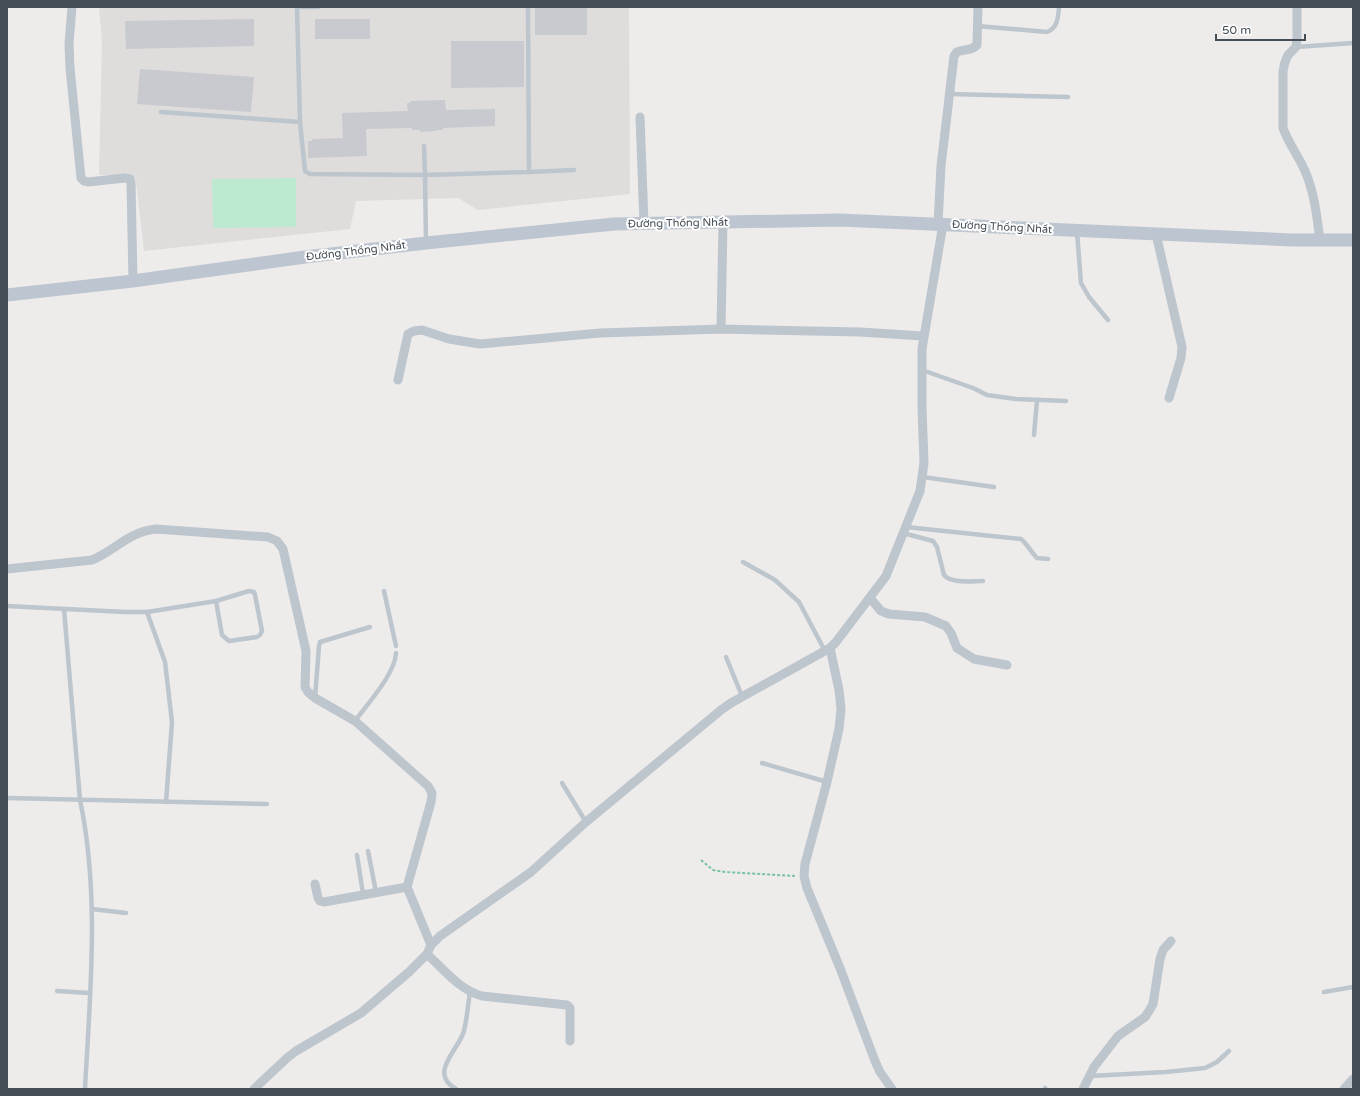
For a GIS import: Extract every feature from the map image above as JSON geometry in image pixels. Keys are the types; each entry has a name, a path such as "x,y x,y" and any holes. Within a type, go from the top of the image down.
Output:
{"street":[{"path":"72,7 69,44 70,68 81,178 88,182 125,178 130,179 133,281"},
{"path":"254,1089 286,1058 361,1013 409,972 440,936 531,872 586,822 721,710 742,696 827,649 836,642 886,576 920,491 923,477 923,336 941,224 941,166 955,54 959,51 968,50 977,45 978,7"},
{"path":"1297,7 1296,47 1288,55 1283,71 1283,128 1286,137 1308,176 1312,190 1320,240"},
{"path":"640,117 644,223"},
{"name":"Đường Thống Nhất","path":"7,295 133,281 305,257 614,224 840,220 1292,240 1353,240"},
{"path":"721,329 723,222"},
{"path":"1156,234 1182,347 1181,358 1168,398"},
{"path":"398,380 408,334 414,331 422,330 449,339 480,344 600,333 721,329 860,332 923,336"},
{"path":"7,569 92,560 102,556 134,534 144,530 156,529 268,537 277,541 283,549 306,651 305,687 308,692 315,698 355,720 428,786 432,793 431,802 407,887 431,945"},
{"path":"870,598 881,611 888,614 925,617 946,626 951,632 958,648 974,659 1007,665"},
{"path":"827,649 839,690 841,709 839,729 827,782 805,864 804,876 807,888 840,968 875,1061 880,1072 892,1089"},
{"path":"315,884 318,898 320,901 324,902 407,887"},
{"path":"1083,1089 1094,1067 1118,1036 1146,1017 1150,1011 1153,1004 1160,959 1163,950 1171,941"},
{"path":"426,954 470,992 482,996 567,1005 570,1008 570,1041"},
{"path":"1344,1089 1353,1079"}],"lane":[{"path":"318,7 297,7 300,122 303,165 305,171 310,174 425,175 574,170"},
{"path":"528,7 528,172"},
{"path":"977,26 1047,32 1055,27 1059,7"},
{"path":"1296,47 1353,43"},
{"path":"950,94 1068,97"},
{"path":"161,112 300,122"},
{"path":"424,146 426,243"},
{"path":"1077,230 1081,283 1089,297 1108,320"},
{"path":"922,370 973,388 987,395 1016,399 1066,401"},
{"path":"1034,435 1037,400"},
{"path":"923,477 994,487"},
{"path":"904,530 1021,540 1027,544 1031,552 1037,558 1048,559"},
{"path":"904,530 933,541 937,547 944,575 947,578 953,580 983,581"},
{"path":"743,562 775,580 799,602 827,649"},
{"path":"7,606 147,612 216,602 249,591 254,592 262,631 260,635 257,637 229,641 225,639 222,635 216,602"},
{"path":"384,591 396,646"},
{"path":"64,609 80,800 84,816 92,908 90,994 85,1089"},
{"path":"147,612 165,662 172,722 166,802"},
{"path":"315,698 320,642 370,627"},
{"path":"355,720 387,678 393,666 396,653"},
{"path":"726,657 742,696"},
{"path":"762,763 827,782"},
{"path":"562,783 586,822"},
{"path":"7,798 268,804"},
{"path":"368,851 376,892"},
{"path":"357,855 363,894"},
{"path":"92,908 126,913"},
{"path":"1324,992 1353,987"},
{"path":"57,991 90,994"},
{"path":"456,1089 450,1086 445,1079 443,1071 463,1033 467,1017 470,992"},
{"path":"1090,1076 1166,1072 1205,1068 1217,1062 1229,1052"}],"path":[{"path":"701,860 713,870 725,872 804,876"}],"shaded area":[{"path":"99,7 629,7 630,194 478,210 458,198 356,201 350,229 144,251 136,182 134,177 128,175 99,175 102,41"}],"green space":[{"path":"296,178 296,227 213,228 212,179"}],"building":[{"path":"535,7 587,7 587,35 535,35"},
{"path":"254,19 254,46 126,49 125,21"},
{"path":"315,19 370,19 370,39 315,39"},
{"path":"451,41 524,41 524,87 451,88"},
{"path":"140,69 254,77 251,112 137,104"},
{"path":"445,100 446,110 495,109 495,126 443,128 443,130 420,132 420,130 412,130 412,128 366,129 367,156 308,158 308,141 312,141 312,139 343,138 342,113 408,111 407,103 410,103 410,101"}]}
